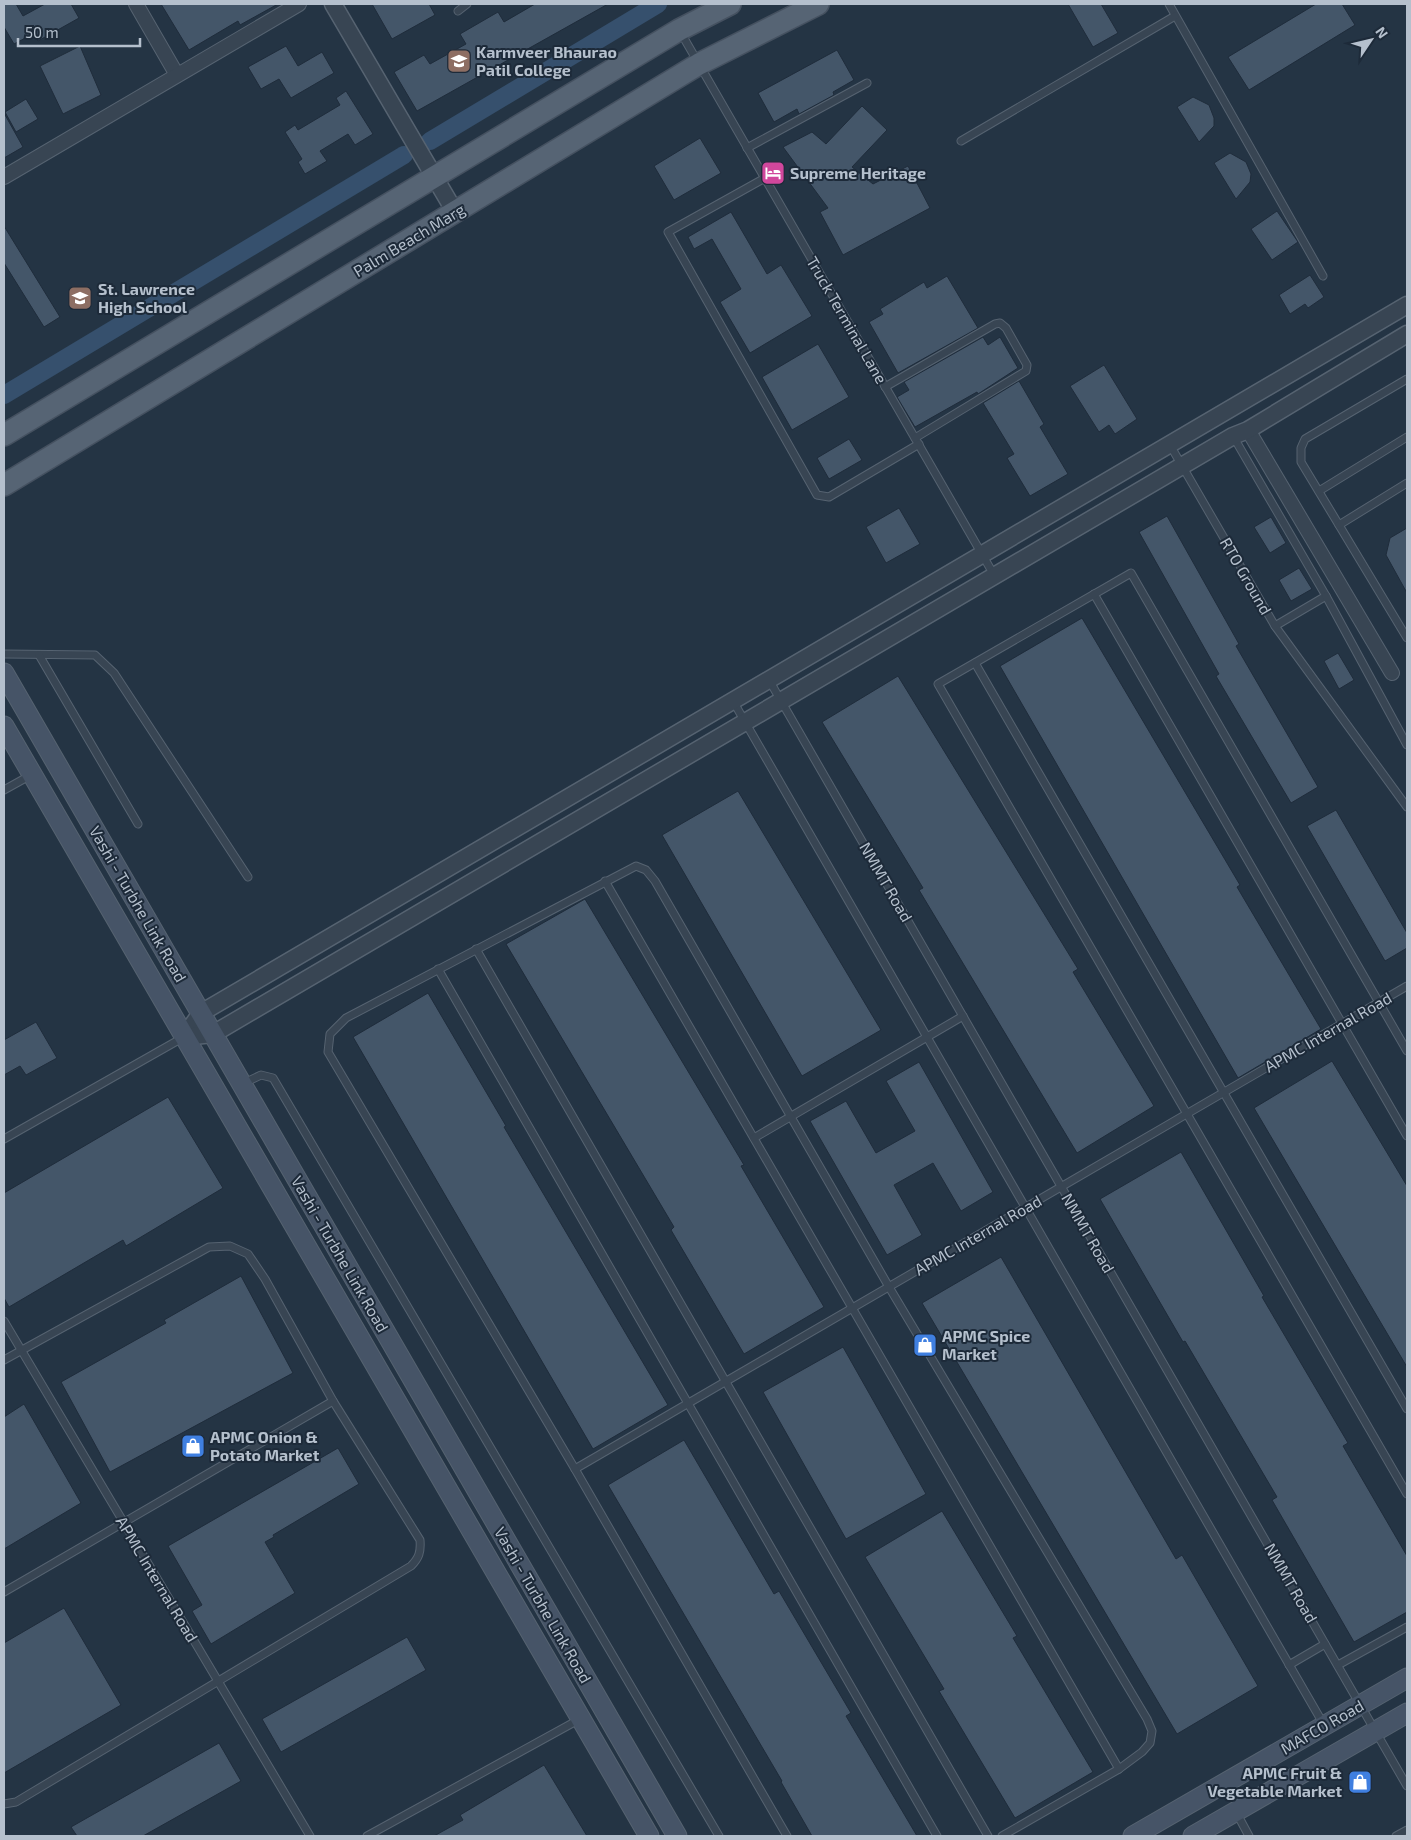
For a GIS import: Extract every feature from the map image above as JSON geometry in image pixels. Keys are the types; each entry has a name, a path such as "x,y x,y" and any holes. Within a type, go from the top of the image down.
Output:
{"main road":[{"path":"4,435 679,30 730,4"},
{"name":"Palm Beach Marg","path":"11,481 699,64 818,4"},
{"path":"4,495 11,481"},
{"name":"Vashi - Turbhe Link Road","path":"4,673 677,1836"},
{"name":"Vashi - Turbhe Link Road","path":"4,726 649,1836"},
{"name":"MAFCO Road","path":"1133,1836 1407,1678"},
{"name":"MAFCO Road","path":"1202,1834 1236,1812 1407,1713"}],"street":[{"path":"136,4 177,75"},
{"path":"4,177 298,4"},
{"path":"333,4 455,212"},
{"path":"184,1037 201,1013 1407,305"},
{"path":"184,1037 213,1034 1407,334"},
{"path":"1240,433 1392,672"},
{"path":"580,1719 602,1706"}],"lane":[{"path":"458,11 467,4"},
{"path":"1168,4 1322,276"},
{"path":"960,141 1175,16"},
{"name":"Truck Terminal Lane","path":"679,30 995,576"},
{"path":"748,148 867,83"},
{"path":"765,178 668,232 817,494 828,497 1026,371 1027,365 1006,328 1000,324 995,324 885,387"},
{"path":"1407,379 1305,439 1301,448 1301,462 1407,638"},
{"path":"1240,433 1407,745"},
{"path":"1319,491 1407,437"},
{"name":"RTO Ground","path":"1169,445 1275,626 1326,596"},
{"path":"1340,525 1407,483"},
{"path":"1407,1051 1131,573 938,684 1407,1494"},
{"path":"1094,594 1407,1136"},
{"path":"1275,626 1407,807"},
{"path":"4,654 95,655 114,673 248,877"},
{"path":"39,655 138,824"},
{"path":"975,663 1407,1409"},
{"name":"NMMT Road","path":"769,680 1407,1786"},
{"path":"733,701 1324,1726"},
{"path":"4,790 32,774"},
{"path":"787,1836 575,1469 328,1052 330,1034 346,1018 605,880 636,866 646,870 655,881 890,1287 1147,1719 1152,1731 1150,1743 1142,1752 1119,1769 1002,1836"},
{"path":"605,880 1119,1769"},
{"path":"476,949 988,1836"},
{"path":"438,969 937,1836"},
{"name":"APMC Internal Road","path":"575,1469 1407,986"},
{"path":"754,1138 963,1016"},
{"path":"4,1139 184,1037"},
{"path":"242,1084 261,1075 273,1078 719,1836"},
{"path":"4,1360 209,1247 230,1246 248,1254 265,1279 334,1401 420,1540 421,1550 418,1559 411,1566 16,1802 4,1804"},
{"name":"APMC Internal Road","path":"4,1321 310,1836"},
{"path":"4,1592 334,1401"},
{"path":"1338,1665 1407,1627"},
{"path":"1289,1665 1325,1644"},
{"path":"367,1836 580,1719"},
{"path":"1236,1812 1249,1836"},
{"path":"1396,1836 1407,1830"}],"building":[{"path":"4,4 16,4 23,16 45,4 71,4 79,18 38,41 33,34 14,44 4,27"},
{"path":"161,4 278,4 240,25 238,21 189,50"},
{"path":"372,4 429,4 435,15 392,39"},
{"path":"535,4 608,4 417,111 394,72 424,55 430,64 466,44 460,34 498,12 504,22"},
{"path":"1068,4 1101,4 1118,33 1093,47"},
{"path":"1316,4 1342,4 1355,25 1249,90 1228,57"},
{"path":"80,46 101,95 63,114 40,66"},
{"path":"286,46 298,66 322,52 334,73 291,98 279,79 261,89 248,67"},
{"path":"837,50 854,80 833,92 834,95 799,114 797,109 774,122 758,93"},
{"path":"346,91 373,134 355,145 348,134 320,151 327,161 305,174 298,162 302,159 285,132 295,125 298,130 340,105 336,98"},
{"path":"1193,97 1209,105 1214,118 1214,126 1199,142 1177,107"},
{"path":"26,99 38,119 16,132 5,112"},
{"path":"862,106 887,130 852,167 873,184 908,166 930,208 843,255 820,212 828,208 783,147 812,132 826,144"},
{"path":"4,113 23,147 4,158"},
{"path":"700,138 721,173 674,200 654,166"},
{"path":"1230,153 1246,162 1251,174 1250,182 1236,199 1214,163"},
{"path":"1277,211 1298,242 1272,260 1251,229"},
{"path":"731,212 767,274 781,265 812,316 750,353 720,302 741,289 712,239 694,249 688,237"},
{"path":"4,226 60,317 44,327 4,263"},
{"path":"1310,275 1324,297 1308,308 1305,304 1290,314 1279,295"},
{"path":"947,276 978,328 898,373 869,322 883,314 880,309 924,282 927,288"},
{"path":"983,337 988,345 1000,337 1018,368 978,394 977,392 915,427 897,397 909,390 904,382"},
{"path":"818,344 849,397 792,430 762,377"},
{"path":"1104,365 1137,419 1115,434 1109,425 1099,432 1070,386"},
{"path":"1019,381 1044,424 1040,427 1068,474 1030,496 1007,458 1014,454 983,403"},
{"path":"849,439 862,460 829,479 817,458"},
{"path":"899,508 920,544 886,563 866,527"},
{"path":"1167,516 1239,644 1236,646 1318,787 1291,803 1216,676 1219,674 1139,532"},
{"path":"1271,517 1286,543 1270,553 1254,527"},
{"path":"1407,528 1407,593 1386,555 1390,538"},
{"path":"1299,568 1312,589 1291,601 1279,580"},
{"path":"1082,618 1240,885 1237,887 1321,1029 1238,1078 1000,666"},
{"path":"1338,653 1354,680 1339,689 1324,661"},
{"path":"898,676 1078,969 1073,972 1154,1106 1077,1153 919,890 923,888 822,722"},
{"path":"738,791 881,1030 802,1076 662,835"},
{"path":"1336,810 1407,933 1407,948 1385,961 1307,826"},
{"path":"585,899 744,1165 741,1166 824,1307 744,1354 671,1230 674,1227 506,944"},
{"path":"428,993 506,1126 504,1127 668,1405 593,1449 353,1037"},
{"path":"36,1022 57,1058 26,1075 20,1066 4,1075 4,1040"},
{"path":"1332,1061 1407,1186 1407,1367 1254,1108"},
{"path":"919,1062 993,1192 961,1211 933,1163 894,1185 922,1235 887,1255 810,1121 846,1101 876,1153 915,1131 886,1081"},
{"path":"168,1097 223,1188 126,1246 123,1240 9,1307 4,1298 4,1193"},
{"path":"1181,1152 1264,1296 1262,1297 1348,1443 1343,1446 1407,1556 1407,1612 1354,1642 1272,1500 1277,1497 1185,1341 1183,1342 1100,1199"},
{"path":"1001,1257 1176,1559 1182,1555 1258,1686 1177,1734 922,1303"},
{"path":"241,1276 293,1373 110,1472 61,1382 166,1323 164,1320"},
{"path":"843,1347 926,1494 846,1539 763,1392"},
{"path":"24,1404 81,1503 4,1549 4,1417"},
{"path":"684,1440 774,1594 779,1591 851,1713 846,1716 917,1836 812,1836 782,1781 608,1485"},
{"path":"338,1448 359,1484 273,1535 274,1537 265,1542 295,1593 211,1644 192,1611 202,1605 168,1546"},
{"path":"942,1511 1017,1636 1013,1638 1093,1772 1015,1818 939,1691 944,1689 865,1557"},
{"path":"64,1608 121,1705 4,1773 4,1643"},
{"path":"407,1637 426,1670 281,1752 262,1719"},
{"path":"219,1743 241,1781 143,1836 77,1836 71,1827"},
{"path":"544,1765 587,1836 434,1836 463,1820 460,1815"}],"waterway":[{"path":"430,141 658,4"},
{"path":"4,395 404,155"}],"place":[{"name":"Karmveer Bhaurao Patil College","path":"459,61"},
{"name":"Supreme Heritage","path":"773,173"},
{"name":"St. Lawrence High School","path":"80,298"},
{"name":"APMC Spice Market","path":"925,1345"},
{"name":"APMC Onion & Potato Market","path":"193,1446"},
{"name":"APMC Fruit & Vegetable Market","path":"1360,1782"}]}
